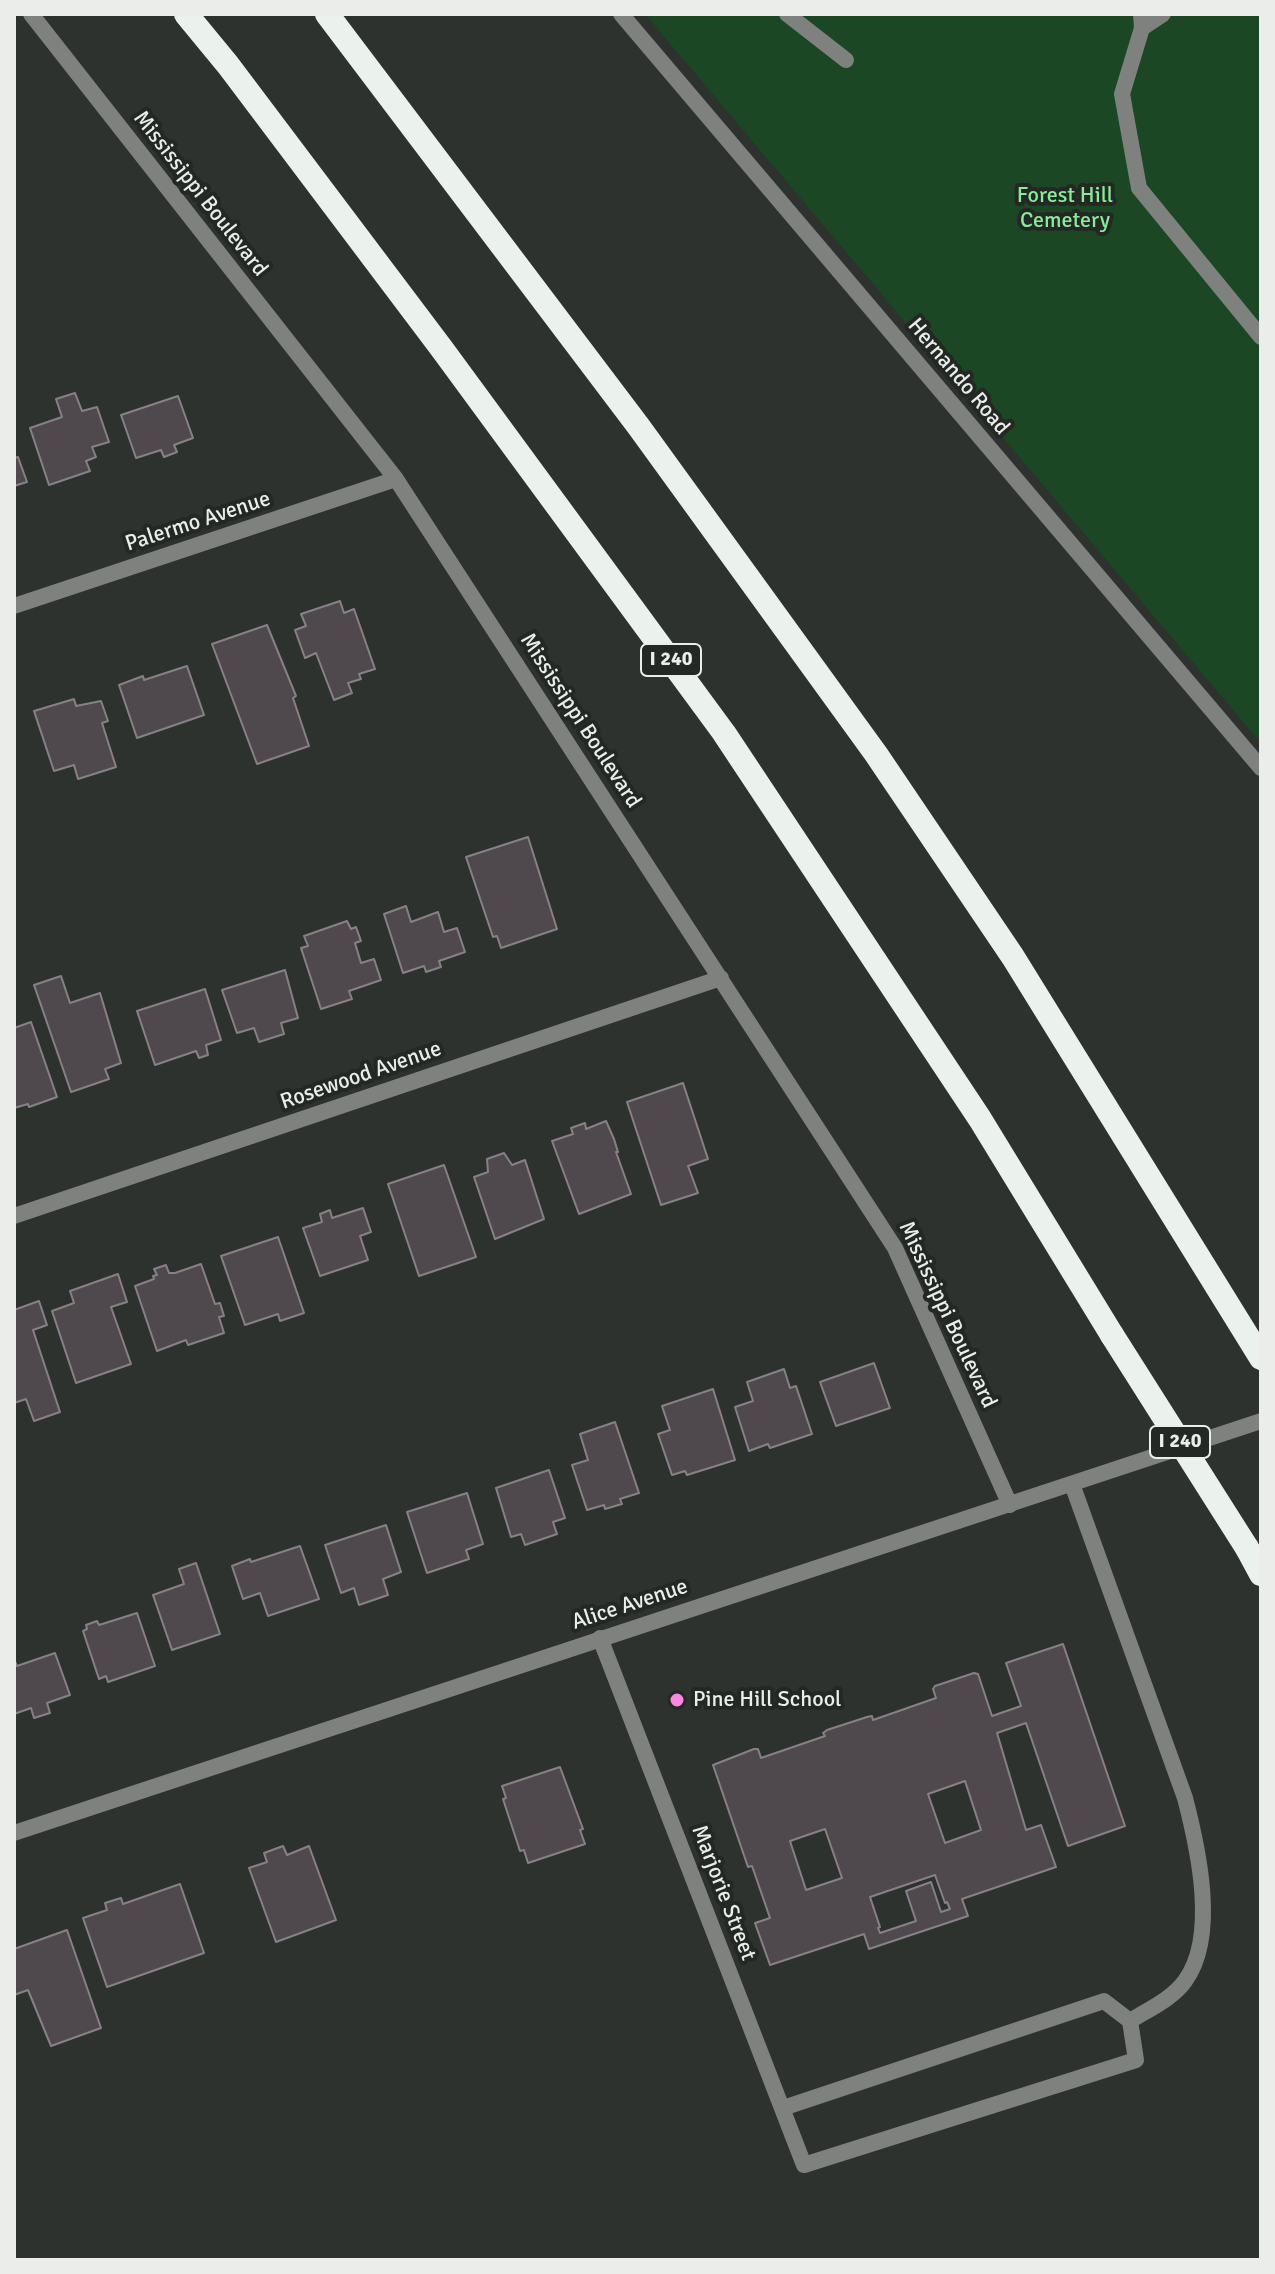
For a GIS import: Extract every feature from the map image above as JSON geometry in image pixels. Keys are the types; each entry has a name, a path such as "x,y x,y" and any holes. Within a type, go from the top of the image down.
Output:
{"highway":[{"name":"I 240","path":"186,14 238,77 433,336 724,733 980,1119 1261,1574"},
{"path":"327,14 639,427 876,754 1013,957 1261,1358"}],"street":[{"name":"Mississippi Boulevard","path":"31,14 396,479 895,1248 1010,1505"},
{"name":"Hernando Road","path":"621,14 1261,768"},
{"path":"787,14 846,60"},
{"path":"1163,14 1141,21 1122,94 1139,188 1261,337"},
{"name":"Palermo Avenue","path":"14,606 396,479"},
{"name":"Rosewood Avenue","path":"14,1216 721,978"},
{"name":"Alice Avenue","path":"14,1833 1261,1421"},
{"path":"783,2108 1104,2001 1130,2021 1173,1995 1186,1980 1199,1954 1203,1909 1194,1833 1185,1798 1072,1484"},
{"name":"Marjorie Street","path":"600,1638 804,2165 1136,2060 1130,2021"}],"green space":[{"name":"Forest Hill Cemetery","path":"645,14 1261,14 1261,743"}],"building":[{"path":"75,393 82,411 97,407 109,442 92,447 96,457 86,461 90,471 49,485 30,428 62,417 56,399"},
{"path":"178,396 193,438 174,445 177,452 164,457 161,450 136,458 121,415"},
{"path":"18,457 27,482 14,486 14,458"},
{"path":"340,601 344,613 354,609 375,669 359,674 361,679 348,683 352,693 334,700 316,653 305,658 295,630 306,626 301,614"},
{"path":"267,625 296,696 293,698 309,746 257,764 212,644"},
{"path":"187,666 204,715 137,738 119,685"},
{"path":"74,699 76,706 101,701 108,721 102,723 116,767 78,779 74,765 54,771 34,711"},
{"path":"528,837 557,929 501,948 497,936 493,937 466,857"},
{"path":"406,906 411,922 438,912 444,932 457,928 465,952 439,961 441,967 426,972 424,966 403,973 384,914"},
{"path":"347,921 351,929 356,927 361,941 355,943 361,963 374,959 381,980 349,991 352,999 321,1009 301,948 308,946 304,936"},
{"path":"285,970 298,1018 281,1023 284,1034 259,1042 254,1028 237,1033 222,990"},
{"path":"61,976 70,1003 100,993 121,1063 105,1069 109,1079 71,1092 34,985"},
{"path":"205,989 221,1040 206,1045 208,1055 199,1058 196,1051 155,1065 137,1011"},
{"path":"31,1022 57,1097 29,1107 28,1104 14,1108 14,1028"},
{"path":"683,1083 708,1159 688,1166 698,1193 661,1205 627,1102"},
{"path":"606,1121 631,1194 579,1214 552,1141 573,1134 571,1128 585,1123 586,1129"},
{"path":"504,1153 512,1165 525,1160 544,1219 495,1239 474,1177 488,1172 487,1159"},
{"path":"444,1165 476,1257 419,1276 388,1184"},
{"path":"363,1208 371,1232 360,1236 368,1260 320,1276 303,1228 322,1222 320,1214 330,1210 332,1218"},
{"path":"278,1237 304,1313 280,1321 278,1314 245,1325 221,1256"},
{"path":"201,1264 215,1304 220,1303 224,1316 219,1317 224,1333 188,1345 186,1340 157,1351 135,1286 154,1279 153,1276 157,1275 154,1269 166,1265 169,1273 175,1273"},
{"path":"118,1274 127,1302 111,1307 131,1364 76,1383 52,1311 74,1303 70,1291"},
{"path":"39,1301 47,1325 33,1330 60,1412 34,1421 26,1399 14,1403 14,1310"},
{"path":"874,1363 890,1408 836,1426 820,1382"},
{"path":"784,1369 790,1388 796,1386 812,1434 770,1448 768,1444 749,1451 735,1407 753,1401 747,1382"},
{"path":"713,1389 735,1460 687,1475 685,1471 672,1475 658,1434 670,1430 662,1406"},
{"path":"615,1422 639,1493 620,1499 622,1504 587,1510 572,1465 588,1460 580,1434"},
{"path":"549,1470 565,1518 553,1522 557,1534 525,1545 521,1534 511,1537 496,1488"},
{"path":"467,1493 483,1544 466,1550 469,1559 427,1573 407,1512"},
{"path":"386,1525 401,1572 383,1579 388,1595 359,1605 354,1588 341,1593 325,1545"},
{"path":"300,1546 319,1599 268,1616 260,1593 243,1599 232,1566"},
{"path":"196,1563 220,1634 172,1650 153,1595 184,1584 179,1569"},
{"path":"137,1613 155,1666 108,1682 106,1676 99,1679 83,1631 87,1629 86,1625 97,1621 99,1625"},
{"path":"1063,1644 1125,1826 1068,1846 1026,1723 997,1733 1026,1830 1041,1825 1056,1867 962,1899 968,1916 869,1949 864,1934 770,1965 755,1923 770,1918 752,1866 748,1867 713,1765 754,1749 758,1749 761,1758 825,1736 823,1733 827,1730 867,1717 872,1716 873,1720 936,1698 935,1686 974,1673 978,1674 992,1716 1021,1706 1006,1663","holes":["965,1781 981,1830 945,1843 928,1794","825,1829 842,1878 806,1890 790,1841","935,1875 950,1909 941,1912 931,1882 906,1891 916,1921 880,1933 870,1897"]},
{"path":"55,1653 70,1695 47,1703 50,1713 34,1718 31,1708 14,1714 14,1659 17,1666"},
{"path":"560,1767 583,1829 580,1830 585,1844 528,1863 524,1850 520,1851 503,1799 506,1798 502,1786"},
{"path":"283,1846 287,1855 309,1846 336,1920 276,1942 249,1868 267,1862 264,1853"},
{"path":"180,1884 204,1953 107,1987 83,1918 107,1910 105,1903 121,1898 123,1904"},
{"path":"67,1930 101,2028 51,2046 28,1990 14,1995 14,1949"}],"place":[{"name":"Pine Hill School","path":"677,1700"}]}
